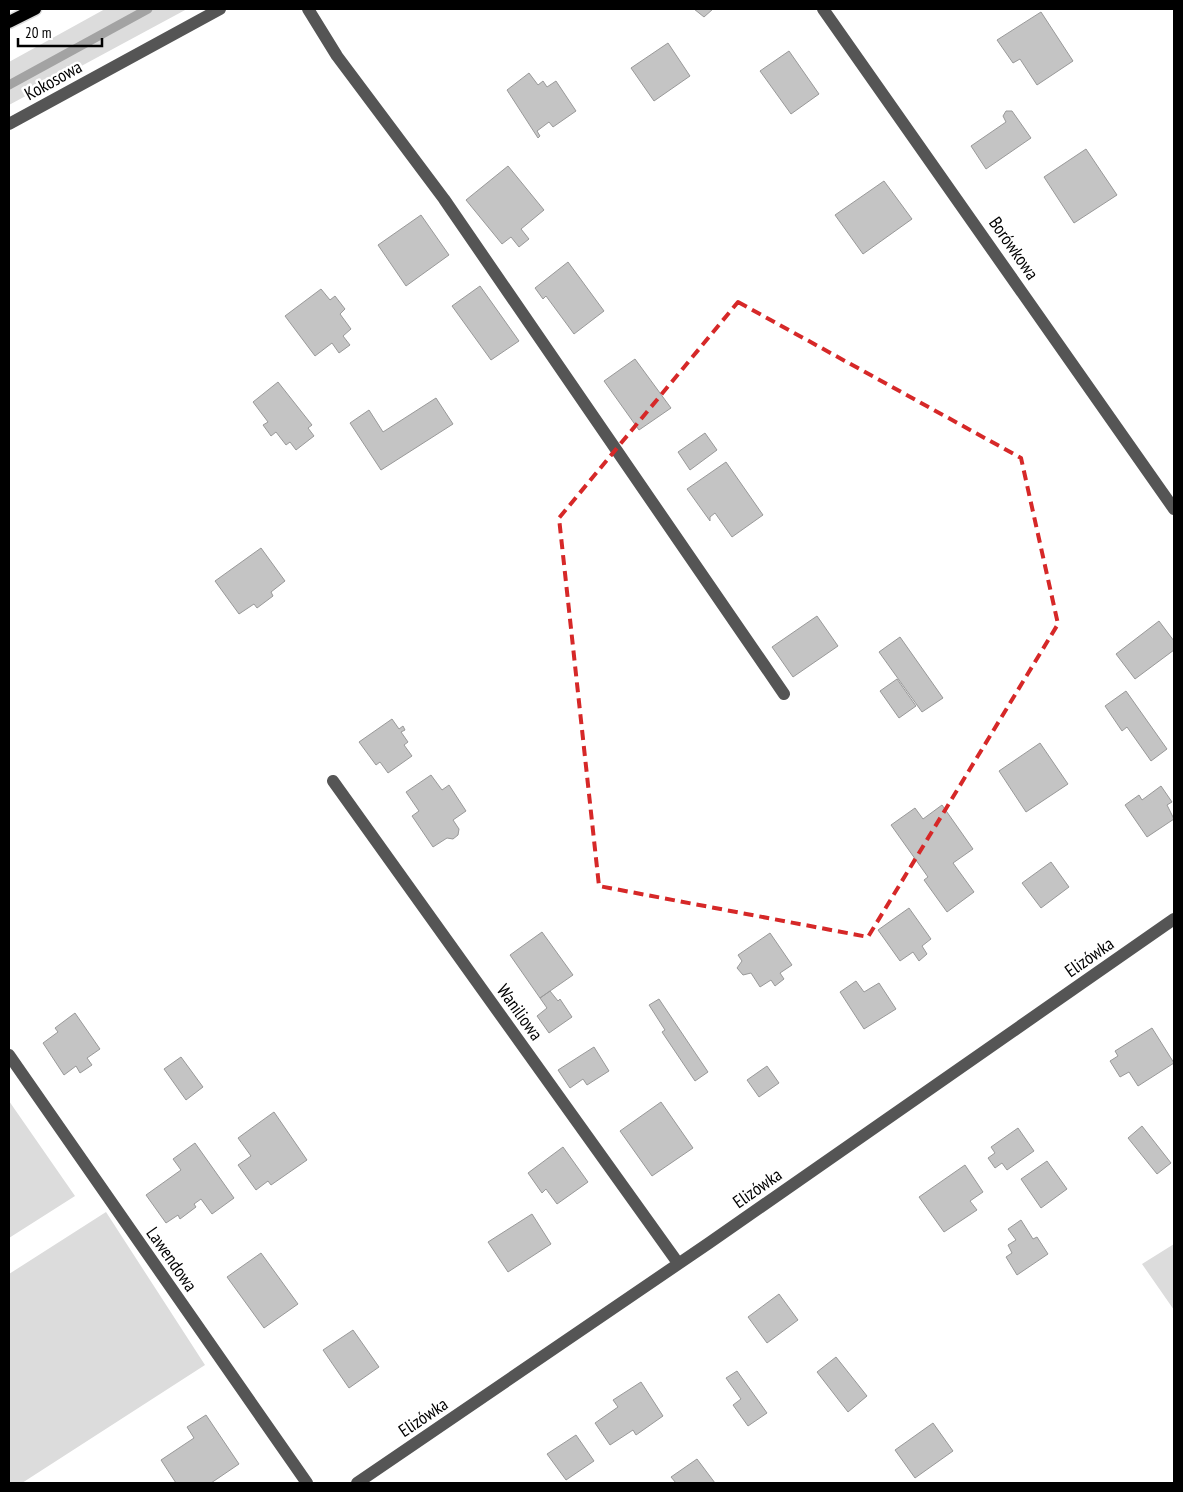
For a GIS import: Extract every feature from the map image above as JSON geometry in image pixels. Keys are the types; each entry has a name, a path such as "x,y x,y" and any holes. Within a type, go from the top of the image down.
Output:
{"main road":[{"path":"9,22 35,9"}],"street":[{"name":"Kokosowa","path":"9,124 220,9"},
{"path":"308,9 337,56 444,199 784,694"},
{"name":"Borówkowa","path":"823,9 1174,509"},
{"name":"Waniliowa","path":"333,782 678,1264"},
{"name":"Elizówka","path":"357,1483 678,1264 1174,919"},
{"name":"Lawendowa","path":"9,1055 307,1483"}],"highlighted area":[{"path":"738,302 1021,458 1058,624 868,937 599,886 559,518"}],"shaded area":[{"path":"105,9 187,9 9,105 9,62"},
{"path":"9,1101 75,1196 9,1238"},
{"path":"106,1212 205,1365 22,1483 9,1483 9,1274"},
{"path":"1174,1244 1174,1310 1142,1264"}],"building":[{"path":"694,9 713,9 704,17"},
{"path":"1041,12 1073,61 1037,85 1020,59 1013,63 997,40"},
{"path":"668,43 690,76 654,101 631,68"},
{"path":"789,51 819,94 791,114 760,71"},
{"path":"529,73 538,85 543,81 547,87 556,81 576,111 553,127 549,122 537,131 540,136 538,138 507,90"},
{"path":"1006,111 1012,111 1031,138 986,169 971,146 1006,122 1003,116"},
{"path":"1086,149 1117,195 1074,223 1044,177"},
{"path":"508,166 544,210 521,229 529,239 519,247 511,237 502,244 466,200"},
{"path":"884,181 912,219 863,254 835,215"},
{"path":"421,215 449,255 406,286 378,245"},
{"path":"568,262 604,311 574,334 546,296 543,299 535,288"},
{"path":"480,286 519,341 491,360 452,306"},
{"path":"321,289 330,300 335,296 345,309 340,314 351,329 343,336 350,345 339,353 332,343 315,356 285,316"},
{"path":"635,359 671,408 639,430 604,381"},
{"path":"278,382 312,425 308,428 314,436 296,450 290,442 286,445 276,432 271,436 263,425 268,422 253,402"},
{"path":"436,398 453,424 381,470 350,423 369,410 383,432"},
{"path":"705,433 717,450 690,470 678,452"},
{"path":"726,462 763,515 732,537 715,513 710,517 710,521 687,489"},
{"path":"261,548 285,581 271,592 273,596 257,608 254,604 239,614 215,581"},
{"path":"817,616 838,646 793,677 772,647"},
{"path":"1159,621 1174,641 1174,650 1135,679 1116,654"},
{"path":"900,637 943,698 922,712 879,652"},
{"path":"897,679 916,706 899,718 880,691"},
{"path":"1126,691 1167,749 1151,761 1127,727 1122,731 1105,706"},
{"path":"392,719 399,729 403,726 405,730 401,732 408,742 404,745 412,756 388,773 380,762 376,765 359,742"},
{"path":"1040,743 1068,784 1026,812 999,771"},
{"path":"431,775 442,790 449,785 466,811 453,820 459,829 458,835 453,839 447,838 433,847 412,816 419,811 406,792"},
{"path":"1161,786 1172,802 1167,805 1174,819 1147,837 1125,805 1139,795 1142,800"},
{"path":"942,805 973,849 953,863 974,892 947,912 924,880 928,877 891,825 915,808 923,819"},
{"path":"1051,862 1069,887 1041,908 1022,883"},
{"path":"909,908 931,939 922,946 927,954 919,961 913,952 900,961 878,930"},
{"path":"542,932 573,975 540,998 510,955"},
{"path":"770,933 792,965 780,973 784,979 775,986 771,980 760,987 751,973 743,975 737,968 742,961 738,955"},
{"path":"856,981 864,992 879,983 896,1009 864,1029 840,992"},
{"path":"550,991 558,1001 560,999 572,1017 549,1033 537,1016 547,1008 540,998"},
{"path":"659,999 708,1072 695,1081 662,1032 665,1030 649,1005"},
{"path":"75,1013 100,1049 87,1058 92,1065 80,1073 76,1066 64,1075 43,1043 58,1032 55,1028"},
{"path":"1152,1028 1174,1063 1138,1086 1129,1072 1120,1077 1110,1061 1118,1056 1115,1051"},
{"path":"594,1047 609,1071 587,1085 583,1079 570,1088 558,1070"},
{"path":"181,1057 203,1087 186,1100 164,1069"},
{"path":"767,1066 779,1083 759,1097 747,1080"},
{"path":"661,1102 693,1148 652,1176 620,1131"},
{"path":"274,1112 307,1160 271,1185 268,1181 256,1190 238,1165 251,1156 238,1138"},
{"path":"1142,1126 1171,1163 1157,1174 1128,1138"},
{"path":"1018,1128 1034,1151 1007,1170 1002,1163 995,1168 988,1158 995,1153 991,1147"},
{"path":"195,1143 234,1198 212,1214 201,1199 194,1204 196,1207 180,1219 178,1215 166,1223 146,1195 181,1170 173,1159"},
{"path":"563,1147 588,1182 557,1204 546,1189 542,1193 528,1173"},
{"path":"1047,1161 1067,1189 1041,1208 1021,1179"},
{"path":"965,1165 983,1192 970,1201 977,1210 944,1232 919,1197"},
{"path":"532,1214 551,1244 508,1272 488,1242"},
{"path":"1021,1220 1033,1239 1037,1237 1048,1254 1017,1275 1006,1257 1012,1253 1008,1245 1016,1240 1008,1229"},
{"path":"261,1253 298,1304 264,1328 227,1277"},
{"path":"779,1294 798,1320 767,1343 748,1317"},
{"path":"353,1330 379,1367 349,1388 323,1350"},
{"path":"836,1357 867,1396 848,1412 817,1372"},
{"path":"737,1371 767,1413 748,1426 733,1405 741,1399 726,1378"},
{"path":"641,1382 663,1416 636,1435 633,1430 610,1445 595,1423 618,1407 613,1400"},
{"path":"206,1415 239,1464 211,1483 176,1483 161,1460 194,1438 187,1427"},
{"path":"933,1423 953,1451 915,1478 895,1450"},
{"path":"576,1435 594,1461 566,1480 547,1454"},
{"path":"697,1459 715,1483 676,1483 671,1477"}],"waterway":[{"path":"9,85 148,9"}]}
